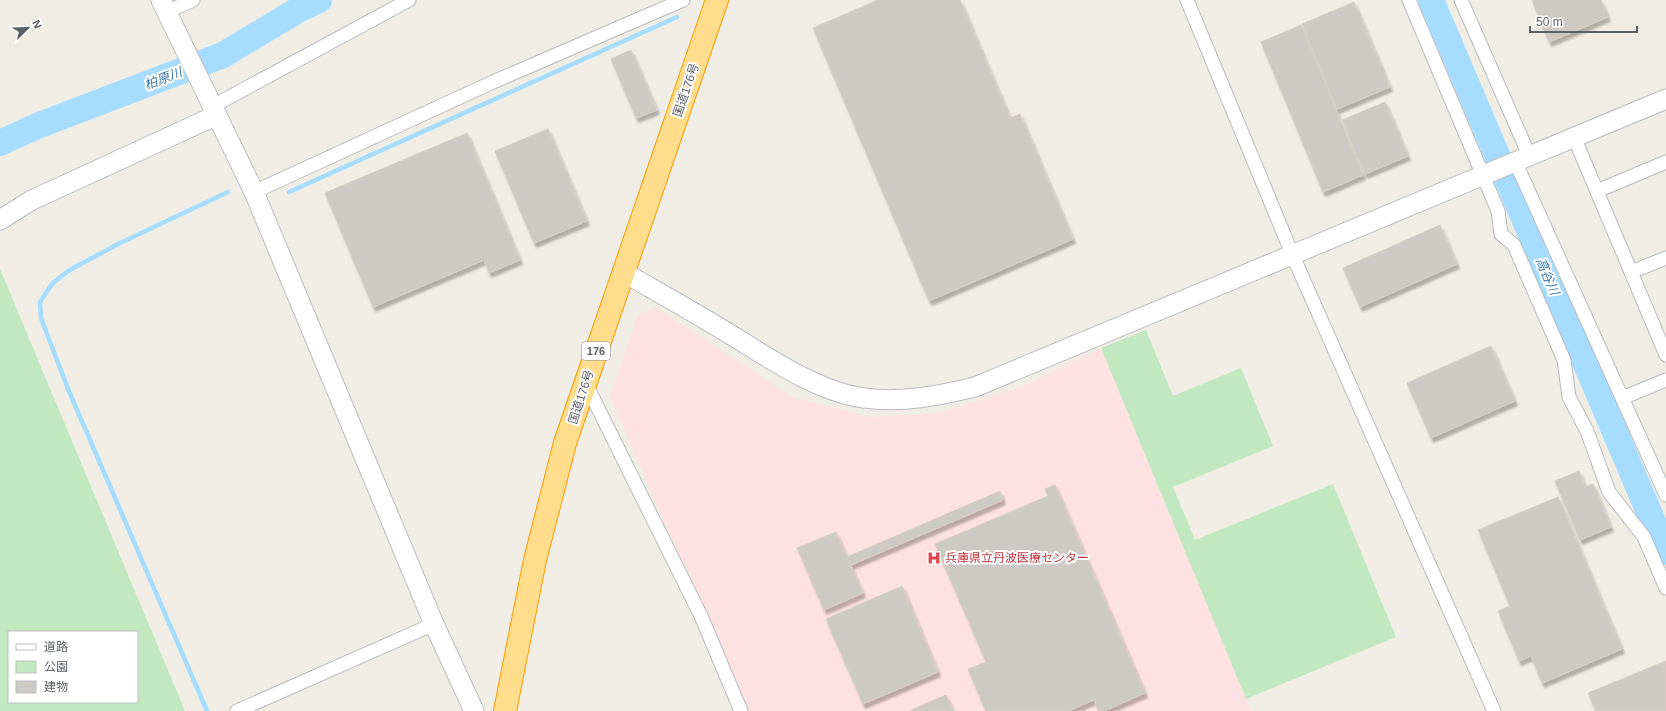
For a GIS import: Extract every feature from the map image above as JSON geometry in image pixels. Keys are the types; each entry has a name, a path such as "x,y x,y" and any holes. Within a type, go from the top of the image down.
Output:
{"highway":[{"name":"国道176号","path":"505,711 535,560 565,443 717,0"}],"street":[{"path":"194,0 164,6 254,192 434,624 474,711"},
{"path":"0,220 32,200 215,110 409,0"},
{"path":"254,192 493,82 683,0"},
{"path":"1187,0 1293,256 1494,711"},
{"path":"1409,0 1486,173 1498,211 1501,234 1514,245 1564,360 1569,397 1587,431 1609,492 1644,537 1666,588"},
{"path":"1461,0 1522,158 1622,398 1666,495"},
{"path":"623,272 778,364 827,388 863,398 894,400 932,397 975,386 1293,256 1486,173 1666,100"},
{"path":"1574,137 1666,354"},
{"path":"1597,190 1666,162"},
{"path":"1631,272 1666,258"},
{"path":"1622,398 1666,380"},
{"path":"585,382 701,616 741,711"},
{"path":"237,711 434,624"}],"shaded area":[{"name":"兵庫県立丹波医療センター","path":"656,307 792,397 871,417 940,413 1019,388 1101,348 1251,711 745,711 610,396 638,315"}],"green space":[{"path":"0,269 185,711 0,711"},
{"path":"1146,330 1173,396 1241,368 1273,446 1173,487 1195,540 1333,484 1396,637 1246,699 1101,348"}],"building":[{"path":"878,0 960,0 1010,118 1020,114 1073,239 929,301 813,28"},
{"path":"1532,0 1601,0 1608,17 1549,42"},
{"path":"1354,2 1390,87 1337,109 1302,24"},
{"path":"1301,25 1363,175 1323,192 1261,42"},
{"path":"631,50 657,110 636,118 611,59"},
{"path":"1385,102 1408,156 1365,174 1342,120"},
{"path":"548,129 587,221 534,243 495,151"},
{"path":"467,133 520,260 489,273 484,260 373,307 325,193"},
{"path":"1440,225 1457,264 1360,307 1343,268"},
{"path":"1491,346 1515,401 1431,438 1407,383"},
{"path":"1579,471 1585,487 1593,484 1611,527 1580,540 1555,481"},
{"path":"1055,485 1145,693 1104,711 1099,711 1094,700 1068,711 986,711 968,669 986,662 935,544 1048,496 1045,489"},
{"path":"1000,491 1003,500 851,565 847,557"},
{"path":"1558,497 1622,649 1542,683 1531,656 1519,661 1498,611 1510,606 1478,530"},
{"path":"836,532 863,593 824,610 797,548"},
{"path":"902,586 938,672 863,704 826,619"},
{"path":"1666,661 1666,711 1596,711 1588,693"},
{"path":"946,695 953,711 909,711"}],"waterway":[{"name":"柏原川","path":"0,143 37,126 223,55 298,10 319,0"},
{"name":"高谷川","path":"1431,0 1666,552"},
{"path":"289,192 677,17"},
{"path":"207,711 68,389 41,318 40,302 52,284 68,271 118,244 228,192"}],"place":[{"name":"兵庫県立丹波医療センター","path":"934,558"}]}
